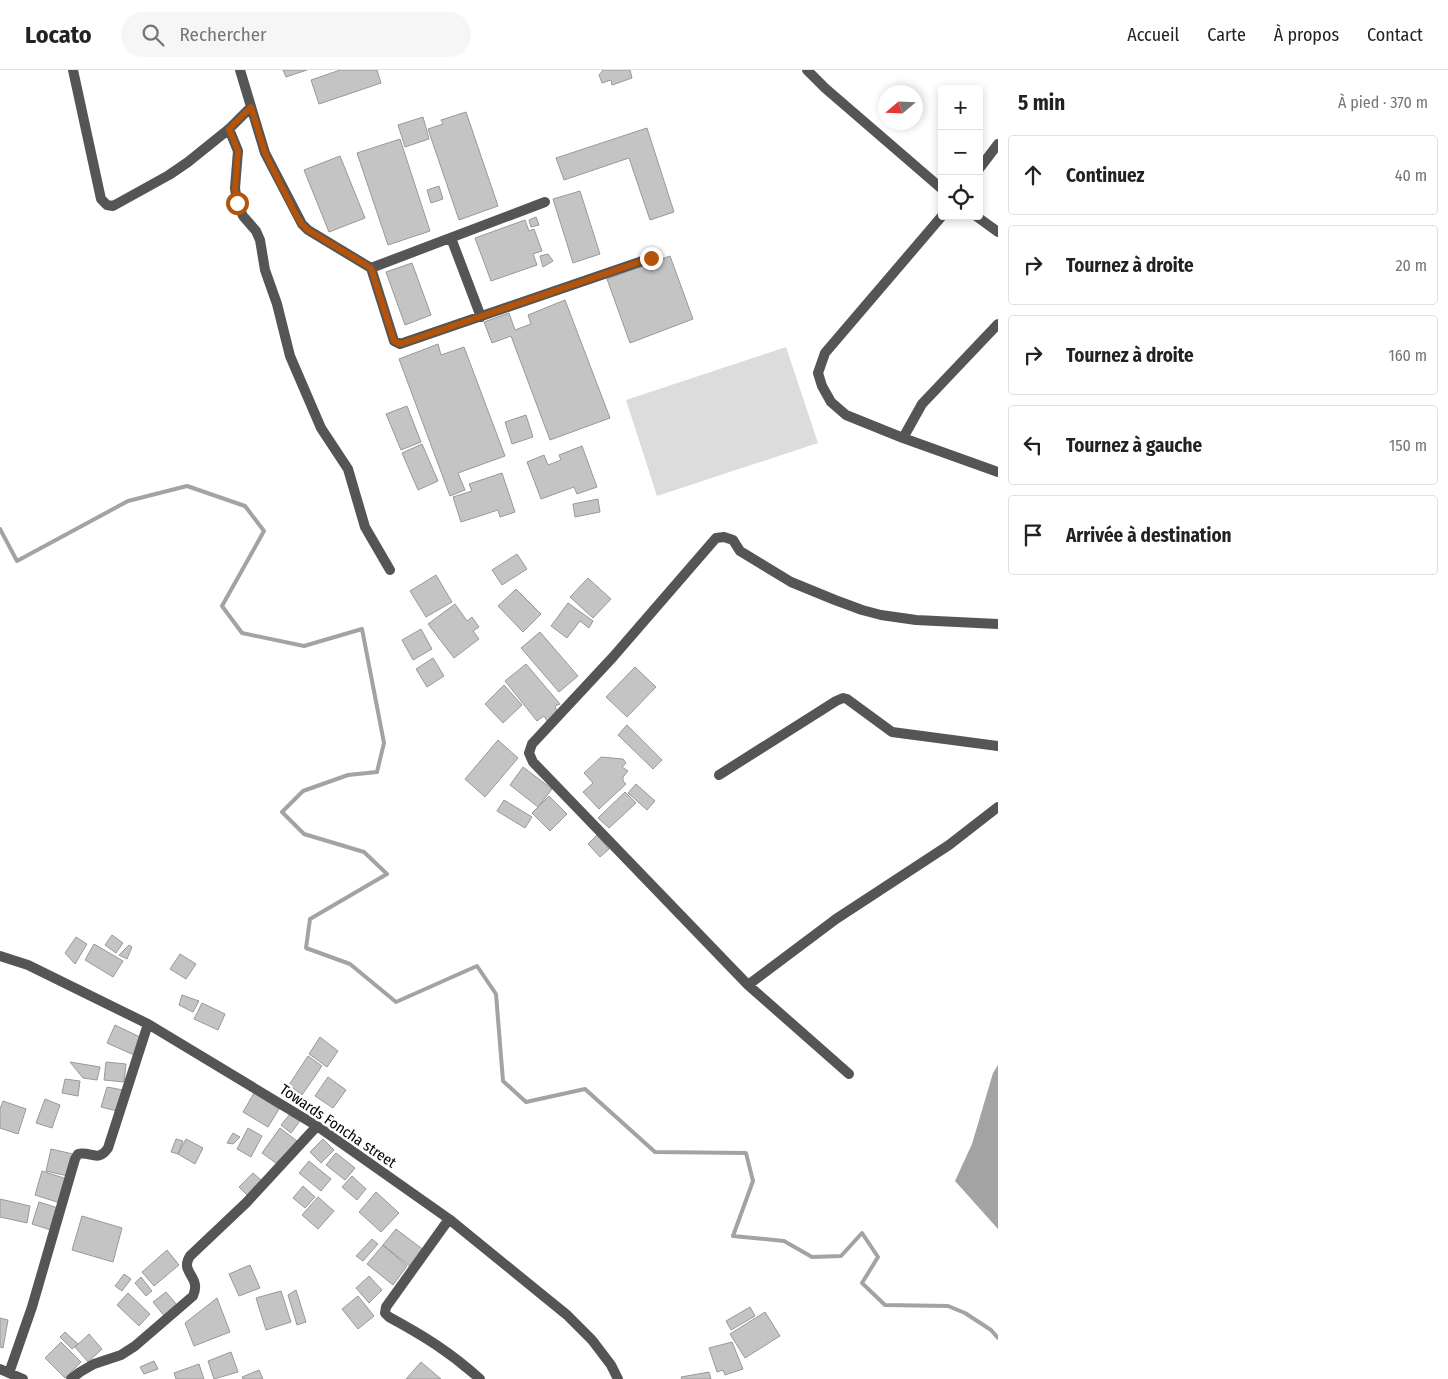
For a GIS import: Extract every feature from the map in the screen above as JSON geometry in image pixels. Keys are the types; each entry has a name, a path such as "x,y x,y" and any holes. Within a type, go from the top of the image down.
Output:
{"street":[{"path":"73,70 101,198 107,205 113,206 168,175 229,129 251,107"},
{"path":"240,70 265,153 302,224 308,230 371,268 394,341 400,344 651,258"},
{"path":"807,70 938,187"},
{"path":"229,129 238,151 235,188 237,203 243,216 256,231 260,240 265,270 277,304 290,356 321,428 348,469 366,527 390,570"},
{"path":"983,164 998,144"},
{"path":"371,268 545,202"},
{"path":"939,220 825,353 818,373 822,386 831,402 846,416 998,472"},
{"path":"982,220 998,232"},
{"path":"451,238 481,317"},
{"path":"903,438 922,404 998,324"},
{"path":"849,1074 748,985 533,762 529,753 532,744 613,657 716,538 724,537 733,540 740,550 791,582 862,610 916,620 998,624"},
{"path":"719,775 843,698 892,732 998,746"},
{"path":"748,985 836,919 949,845 998,807"},
{"name":"Towards Foncha street","path":"0,956 28,965 148,1024 317,1126 449,1219 567,1315 592,1340 611,1365 618,1379"},
{"path":"23,1379 4,1371 32,1307 76,1159 78,1154 82,1153 98,1156 104,1154 108,1148 148,1024"},
{"path":"71,1379 94,1364 121,1354 134,1346 193,1296 196,1289 195,1280 186,1262 190,1256 247,1202 317,1126"},
{"path":"449,1219 386,1307 384,1313 389,1318 444,1348 480,1379"}],"shaded area":[{"path":"786,347 818,443 657,496 626,400"},
{"path":"998,1065 998,1229 955,1181 972,1144 993,1073"}],"building":[{"path":"283,70 307,70 286,77"},
{"path":"340,70 377,70 381,83 319,104 311,80"},
{"path":"603,70 630,70 632,78 612,85 611,80 602,83 599,75"},
{"path":"466,112 498,206 459,220 428,129 443,124 441,120"},
{"path":"423,117 429,139 405,147 398,125"},
{"path":"647,128 674,212 650,220 629,158 564,180 556,158"},
{"path":"400,139 430,231 388,245 357,153"},
{"path":"340,156 365,218 329,232 304,170"},
{"path":"439,186 443,199 431,203 427,190"},
{"path":"580,191 600,254 573,263 553,199"},
{"path":"536,217 539,225 531,227 529,220"},
{"path":"525,220 529,231 534,229 542,251 533,254 537,265 491,281 475,238"},
{"path":"548,254 553,261 543,267 540,256"},
{"path":"670,256 693,319 630,343 607,279"},
{"path":"412,263 431,315 405,325 386,272"},
{"path":"565,300 610,418 550,440 511,336 492,343 484,322 509,313 515,330 531,324 528,315"},
{"path":"438,344 441,355 464,347 505,456 458,473 465,490 450,496 399,359"},
{"path":"407,406 421,442 401,450 386,414"},
{"path":"526,415 533,437 512,444 505,422"},
{"path":"422,444 438,481 418,490 402,453"},
{"path":"582,446 597,487 577,494 574,487 541,499 527,462 544,455 548,465 561,460 559,455"},
{"path":"502,473 515,512 500,517 498,510 461,522 453,497 472,491 469,484"},
{"path":"598,499 600,512 575,517 573,504"},
{"path":"517,554 527,569 502,585 492,570"},
{"path":"436,575 452,602 426,617 410,591"},
{"path":"588,578 611,599 593,618 570,597"},
{"path":"516,589 541,614 523,632 498,606"},
{"path":"568,603 593,621 589,628 580,621 567,638 551,626"},
{"path":"455,604 467,621 472,617 479,627 473,631 479,639 454,658 428,624"},
{"path":"421,629 432,649 413,660 402,640"},
{"path":"540,632 578,676 559,692 521,648"},
{"path":"433,658 444,676 427,687 416,669"},
{"path":"526,664 560,704 555,706 557,712 547,721 544,716 537,721 505,681"},
{"path":"635,667 656,687 627,717 606,697"},
{"path":"504,685 522,705 503,723 485,704"},
{"path":"627,725 662,760 653,769 618,735"},
{"path":"498,740 518,758 485,797 465,779"},
{"path":"601,757 623,759 626,763 622,767 628,771 623,777 623,781 626,784 599,809 583,792 593,783 584,773"},
{"path":"523,767 552,789 538,807 510,785"},
{"path":"636,784 655,801 647,810 628,793"},
{"path":"625,792 636,803 609,828 598,818"},
{"path":"549,796 567,814 550,831 532,813"},
{"path":"504,800 532,817 525,828 497,811"},
{"path":"597,835 609,849 600,857 588,844"},
{"path":"112,935 123,943 116,953 105,945"},
{"path":"76,937 87,944 75,964 65,953"},
{"path":"94,944 123,961 113,977 85,960"},
{"path":"129,945 132,947 127,959 119,955"},
{"path":"180,954 196,964 186,979 170,969"},
{"path":"182,995 199,1001 193,1012 179,1005"},
{"path":"202,1003 225,1014 218,1030 194,1019"},
{"path":"115,1025 142,1038 134,1055 107,1043"},
{"path":"320,1037 338,1051 327,1067 309,1054"},
{"path":"308,1056 322,1066 302,1095 289,1085"},
{"path":"70,1062 100,1067 97,1080 83,1078"},
{"path":"106,1062 126,1064 124,1082 104,1080"},
{"path":"328,1077 346,1090 333,1108 315,1096"},
{"path":"65,1079 80,1081 78,1096 62,1093"},
{"path":"107,1087 123,1090 117,1111 101,1107"},
{"path":"254,1093 279,1109 268,1127 243,1112"},
{"path":"45,1099 60,1105 52,1128 36,1123"},
{"path":"3,1101 26,1109 18,1134 0,1128 0,1109"},
{"path":"290,1114 300,1121 291,1133 281,1125"},
{"path":"248,1128 262,1136 251,1157 237,1149"},
{"path":"280,1128 297,1141 280,1166 262,1153"},
{"path":"233,1133 240,1137 233,1144 227,1143"},
{"path":"176,1139 183,1141 178,1154 171,1152"},
{"path":"186,1139 203,1148 195,1164 178,1154"},
{"path":"323,1139 334,1150 321,1163 310,1152"},
{"path":"51,1149 73,1154 68,1176 46,1171"},
{"path":"336,1153 355,1168 345,1180 326,1165"},
{"path":"309,1161 331,1179 321,1191 299,1173"},
{"path":"42,1171 67,1179 60,1203 35,1195"},
{"path":"253,1173 261,1180 247,1195 239,1187"},
{"path":"352,1176 366,1189 357,1200 342,1187"},
{"path":"303,1186 315,1197 305,1208 293,1198"},
{"path":"376,1192 399,1213 381,1232 359,1212"},
{"path":"318,1197 334,1211 318,1229 302,1215"},
{"path":"0,1199 30,1206 27,1223 0,1217"},
{"path":"39,1202 58,1208 51,1230 32,1224"},
{"path":"82,1216 122,1228 113,1262 72,1250"},
{"path":"396,1229 425,1251 412,1268 383,1245"},
{"path":"372,1239 378,1244 363,1261 356,1256"},
{"path":"383,1245 407,1266 393,1285 367,1264"},
{"path":"167,1250 179,1265 154,1286 142,1272"},
{"path":"250,1265 260,1288 239,1296 229,1274"},
{"path":"124,1274 131,1279 122,1291 115,1286"},
{"path":"369,1276 382,1290 369,1303 356,1288"},
{"path":"141,1277 152,1291 146,1296 135,1283"},
{"path":"296,1290 306,1322 297,1325 288,1295"},
{"path":"281,1291 291,1322 266,1330 256,1298"},
{"path":"166,1292 178,1306 165,1317 153,1302"},
{"path":"128,1293 150,1314 139,1326 117,1305"},
{"path":"358,1296 374,1316 358,1329 342,1309"},
{"path":"217,1298 230,1332 194,1346 185,1323"},
{"path":"750,1307 755,1316 731,1330 726,1321"},
{"path":"765,1312 780,1336 745,1358 730,1334"},
{"path":"0,1318 8,1320 3,1348 0,1347"},
{"path":"65,1332 78,1344 72,1349 60,1337"},
{"path":"89,1334 102,1349 88,1362 75,1347"},
{"path":"61,1342 81,1362 65,1378 45,1358"},
{"path":"732,1342 743,1369 725,1375 723,1370 717,1372 709,1348"},
{"path":"231,1352 238,1372 214,1379 208,1361"},
{"path":"154,1361 158,1369 144,1374 140,1367"},
{"path":"421,1362 441,1379 406,1379"},
{"path":"199,1364 204,1379 176,1379 174,1373"},
{"path":"259,1370 263,1379 243,1379 242,1377"},
{"path":"709,1372 711,1379 682,1379 681,1377"}],"waterway":[{"path":"0,529 17,561 128,501 187,486 245,506 264,531 222,606 242,633 304,646 362,629 384,743 377,772 348,775 303,791 282,812 304,834 364,852 387,874 310,919 306,948 350,964 396,1002 477,966 496,994 503,1081 526,1102 585,1089 655,1152 746,1153 753,1181 733,1236 784,1241 812,1257 841,1256 862,1233 878,1257 862,1283 885,1305 948,1306 965,1313 991,1330 998,1338"}],"route":[{"path":"237,203 235,188 238,151 229,129 251,107 265,153 296,215 308,230 371,268 394,341 400,344 651,258"}]}
